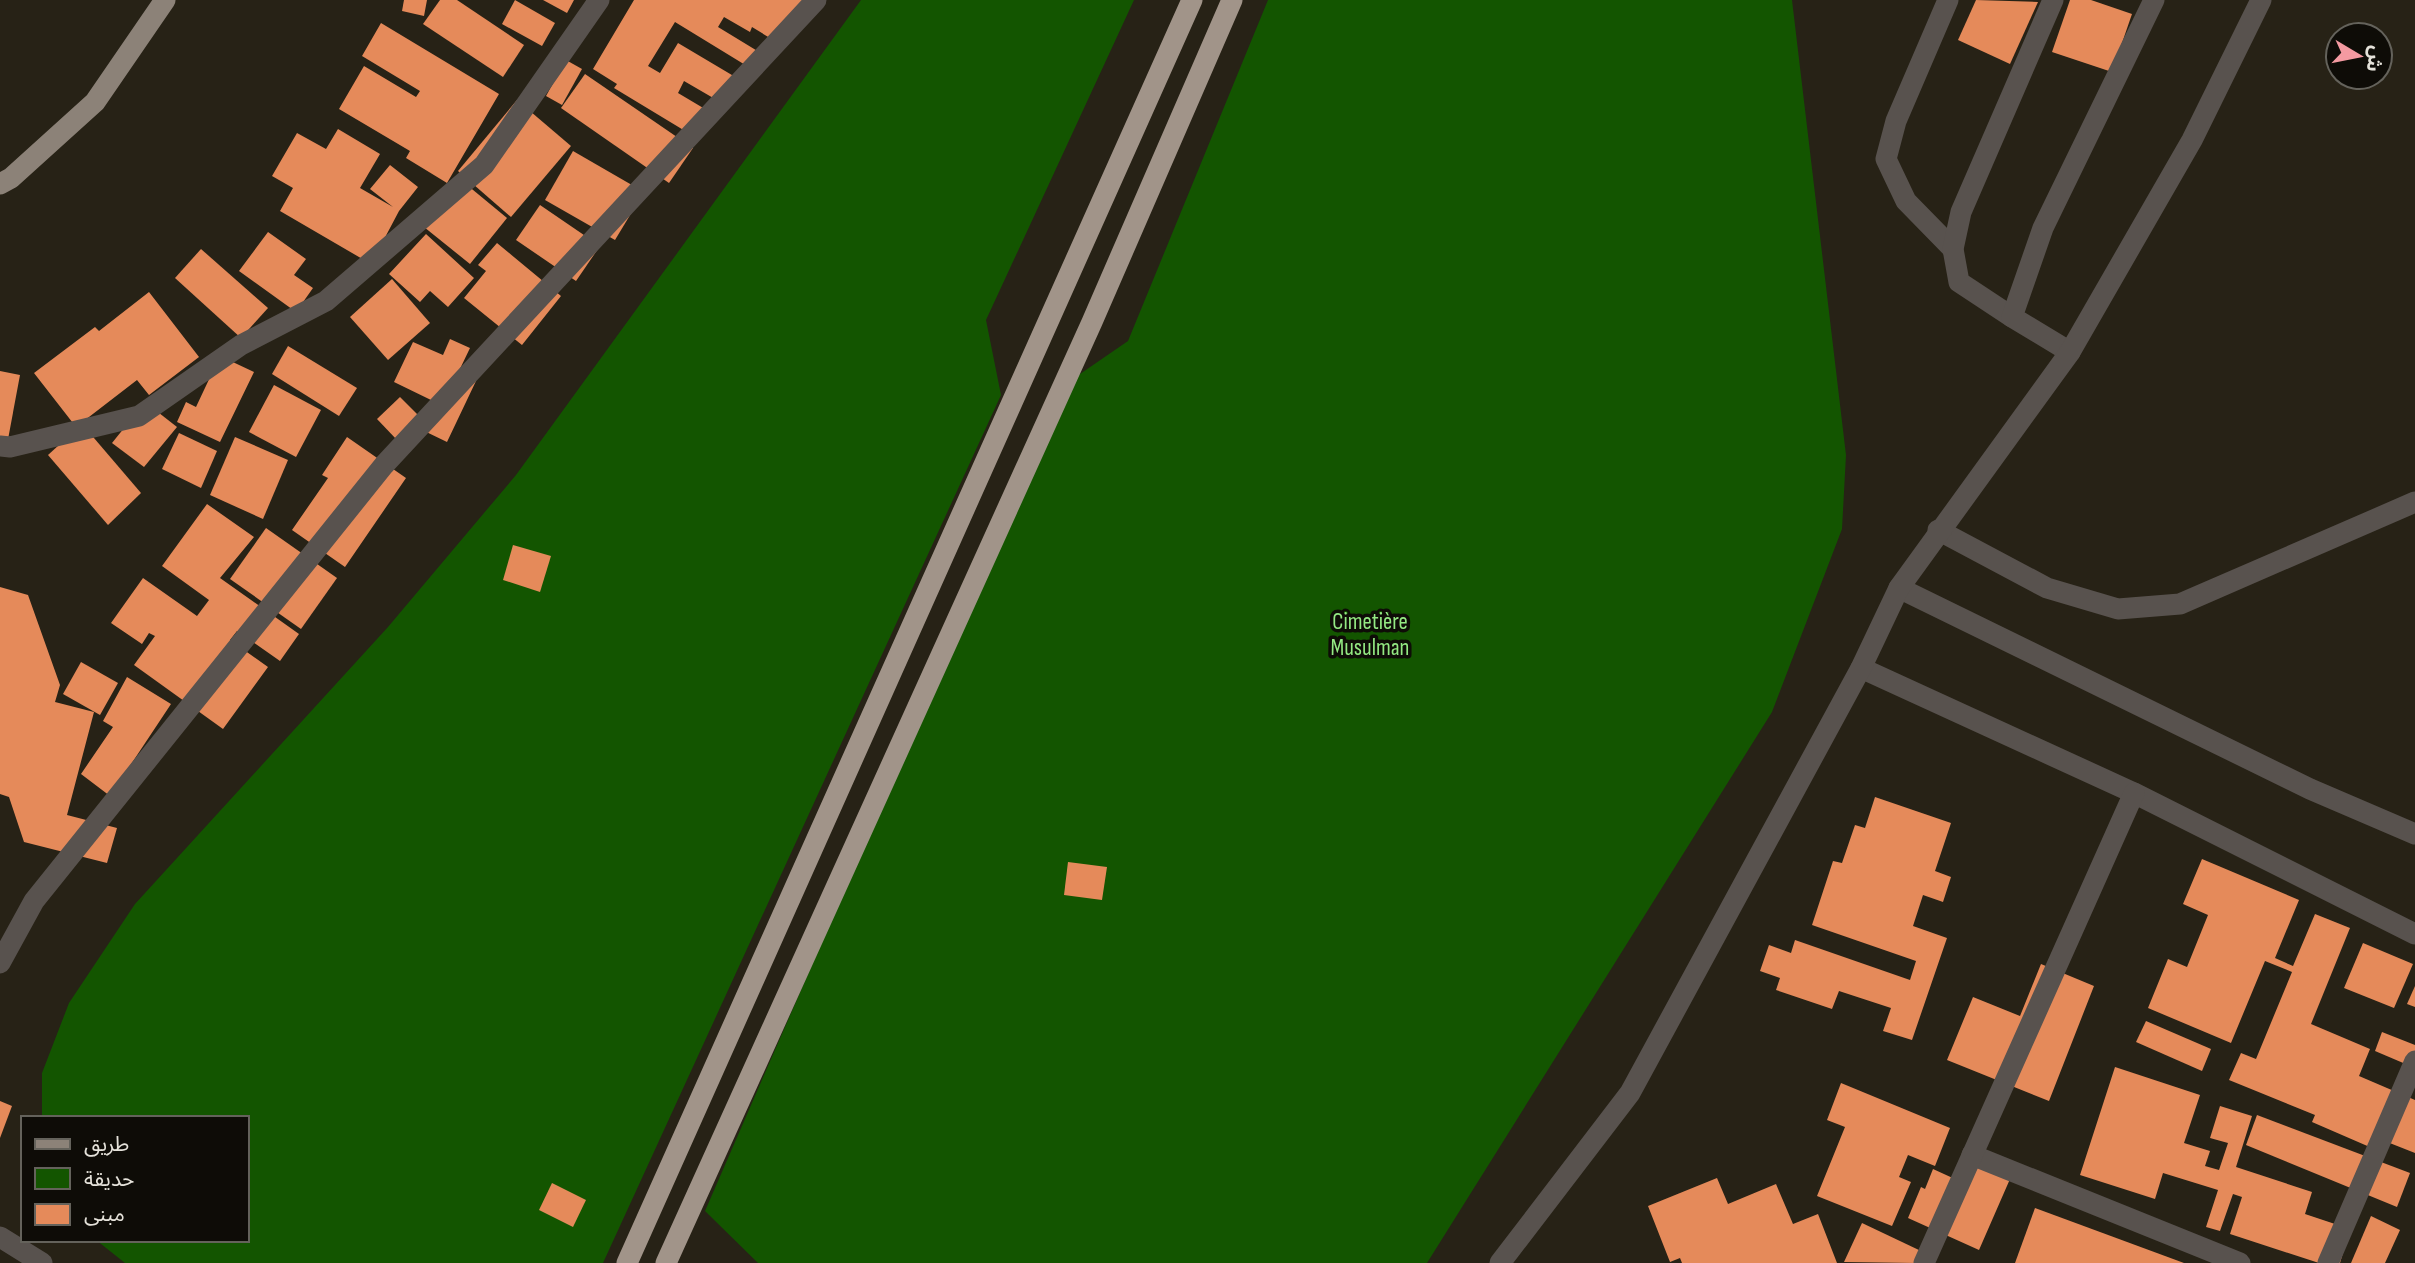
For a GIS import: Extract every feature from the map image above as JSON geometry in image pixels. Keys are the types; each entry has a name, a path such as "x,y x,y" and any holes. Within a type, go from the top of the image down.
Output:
{"highway":[{"path":"627,1263 1192,0"},
{"path":"666,1263 1091,322 1233,0"}],"main road":[{"path":"0,184 95,102 165,0"}],"street":[{"path":"0,446 10,447 139,416 242,345 326,301 484,165 599,0"},
{"path":"0,963 34,901 384,465 816,0"},
{"path":"1948,0 1896,121 1886,159 1906,201 1953,249"},
{"path":"2053,0 1961,212 1953,249 1959,282 2070,352"},
{"path":"2012,317 2043,228 2154,0"},
{"path":"1500,1263 1630,1093 1861,668 1899,588 1938,530 2070,352 2192,140 2261,0"},
{"path":"1938,530 2047,588 2118,610 2180,604 2415,502"},
{"path":"1899,588 2309,789 2415,834"},
{"path":"1861,668 2134,793 2415,934"},
{"path":"1924,1263 2134,793"},
{"path":"2329,1263 2415,1061"},
{"path":"1972,1155 2240,1263"},
{"path":"0,1237 42,1263"}],"green space":[{"path":"861,0 1134,0 986,320 1001,395 603,1263 125,1263 99,1242 248,1242 248,1116 42,1116 42,1073 69,1003 135,904 388,627 516,475"},
{"name":"Cimetière Musulman","path":"1268,0 1792,0 1846,455 1842,529 1772,712 1427,1263 758,1263 705,1211 1064,385 1128,341"}],"building":[{"path":"404,0 427,0 424,16 402,11"},
{"path":"440,0 457,0 524,45 503,77 423,24"},
{"path":"515,0 555,23 542,46 502,24"},
{"path":"543,0 574,0 567,13"},
{"path":"634,0 810,0 783,46 752,27 750,32 724,17 718,27 769,58 760,74 675,22 648,66 660,73 678,43 742,81 727,106 684,81 678,93 710,112 695,137 614,88 617,84 593,69"},
{"path":"1976,0 2038,2 2010,64 1958,40"},
{"path":"2070,0 2091,0 2132,14 2112,72 2052,52"},
{"path":"381,23 499,94 447,183 406,158 410,151 339,109 364,66 416,97 420,91 362,56"},
{"path":"566,60 582,69 562,105 546,96"},
{"path":"585,74 693,148 669,183 561,108"},
{"path":"517,100 571,146 511,217 458,171"},
{"path":"338,129 380,154 360,188 393,207 370,189 390,165 418,187 399,211 371,264 280,211 293,188 272,176 297,133 326,149"},
{"path":"573,151 644,192 615,240 545,200"},
{"path":"461,180 507,218 470,264 424,227"},
{"path":"540,205 600,246 576,281 516,240"},
{"path":"268,232 306,259 294,275 313,288 296,312 239,271"},
{"path":"426,234 474,278 448,307 430,291 420,302 389,274"},
{"path":"497,243 561,296 522,345 464,298 486,271 478,265"},
{"path":"201,249 268,308 241,338 175,278"},
{"path":"392,279 430,323 388,360 350,317"},
{"path":"149,292 199,357 149,395 137,380 76,427 34,373 95,327 99,331"},
{"path":"450,339 470,348 458,373 476,381 447,442 418,428 431,400 394,382 413,342 443,355"},
{"path":"288,346 357,388 339,416 272,374"},
{"path":"220,356 254,372 220,442 177,422 186,402 196,407"},
{"path":"0,371 20,375 6,450 0,449"},
{"path":"274,385 321,410 296,457 249,432"},
{"path":"400,397 420,417 397,440 377,419"},
{"path":"145,402 177,427 144,467 112,443"},
{"path":"82,424 141,493 108,525 48,455"},
{"path":"179,433 217,451 201,488 162,469"},
{"path":"235,437 288,460 263,519 210,495"},
{"path":"347,437 406,478 345,567 292,530 328,478 322,475"},
{"path":"207,504 254,537 220,578 299,634 280,661 237,631 230,640 268,667 223,729 134,665 155,636 149,633 142,644 111,623 143,578 197,616 209,600 162,566"},
{"path":"266,528 337,578 301,629 230,579"},
{"path":"513,545 551,556 540,592 503,580"},
{"path":"0,587 28,595 60,685 55,702 94,712 67,815 117,828 107,863 24,842 9,797 0,794"},
{"path":"81,662 118,683 100,715 63,694"},
{"path":"127,677 171,704 110,796 81,774 113,727 103,721"},
{"path":"1875,797 1951,823 1935,871 1951,877 1943,902 1923,895 1913,926 1947,938 1912,1040 1883,1031 1891,1008 1839,991 1832,1009 1776,990 1780,978 1760,971 1769,945 1791,953 1795,940 1910,980 1916,961 1812,925 1833,861 1842,863 1855,825 1865,828"},
{"path":"2202,859 2299,900 2275,958 2293,966 2315,914 2350,928 2311,1024 2370,1049 2359,1076 2415,1100 2415,1153 2377,1138 2372,1148 2312,1122 2315,1115 2229,1080 2241,1053 2256,1059 2292,972 2265,961 2231,1043 2148,1008 2168,959 2187,967 2208,915 2183,904"},
{"path":"1068,862 1107,867 1102,900 1064,895"},
{"path":"2363,943 2413,964 2394,1008 2344,988"},
{"path":"2041,964 2094,986 2049,1101 1947,1060 1973,997 2020,1016"},
{"path":"2415,986 2415,1007 2407,1004"},
{"path":"2146,1021 2211,1049 2202,1071 2136,1042"},
{"path":"2382,1032 2415,1045 2415,1068 2375,1051"},
{"path":"2115,1067 2200,1095 2184,1143 2210,1151 2205,1166 2219,1170 2228,1143 2210,1138 2220,1106 2252,1116 2236,1167 2312,1192 2305,1214 2350,1229 2340,1263 2319,1263 2230,1234 2242,1197 2233,1194 2220,1231 2206,1227 2218,1190 2163,1173 2155,1199 2080,1175"},
{"path":"1841,1083 1950,1128 1935,1166 1908,1155 1899,1177 1911,1182 1892,1226 1817,1196 1845,1127 1827,1120"},
{"path":"0,1101 12,1106 0,1138"},
{"path":"2257,1115 2410,1173 2397,1207 2246,1145"},
{"path":"1977,1165 2010,1179 1979,1250 1908,1218 1921,1187 1925,1189 1933,1169 1968,1185"},
{"path":"1717,1178 1728,1204 1776,1184 1793,1224 1818,1214 1837,1263 1682,1263 1680,1258 1670,1262 1648,1206"},
{"path":"552,1183 586,1200 573,1227 539,1210"},
{"path":"2035,1208 2184,1263 2015,1263"},
{"path":"2371,1216 2400,1230 2385,1263 2351,1263"},
{"path":"1862,1223 1921,1251 1916,1263 1844,1262"}]}
